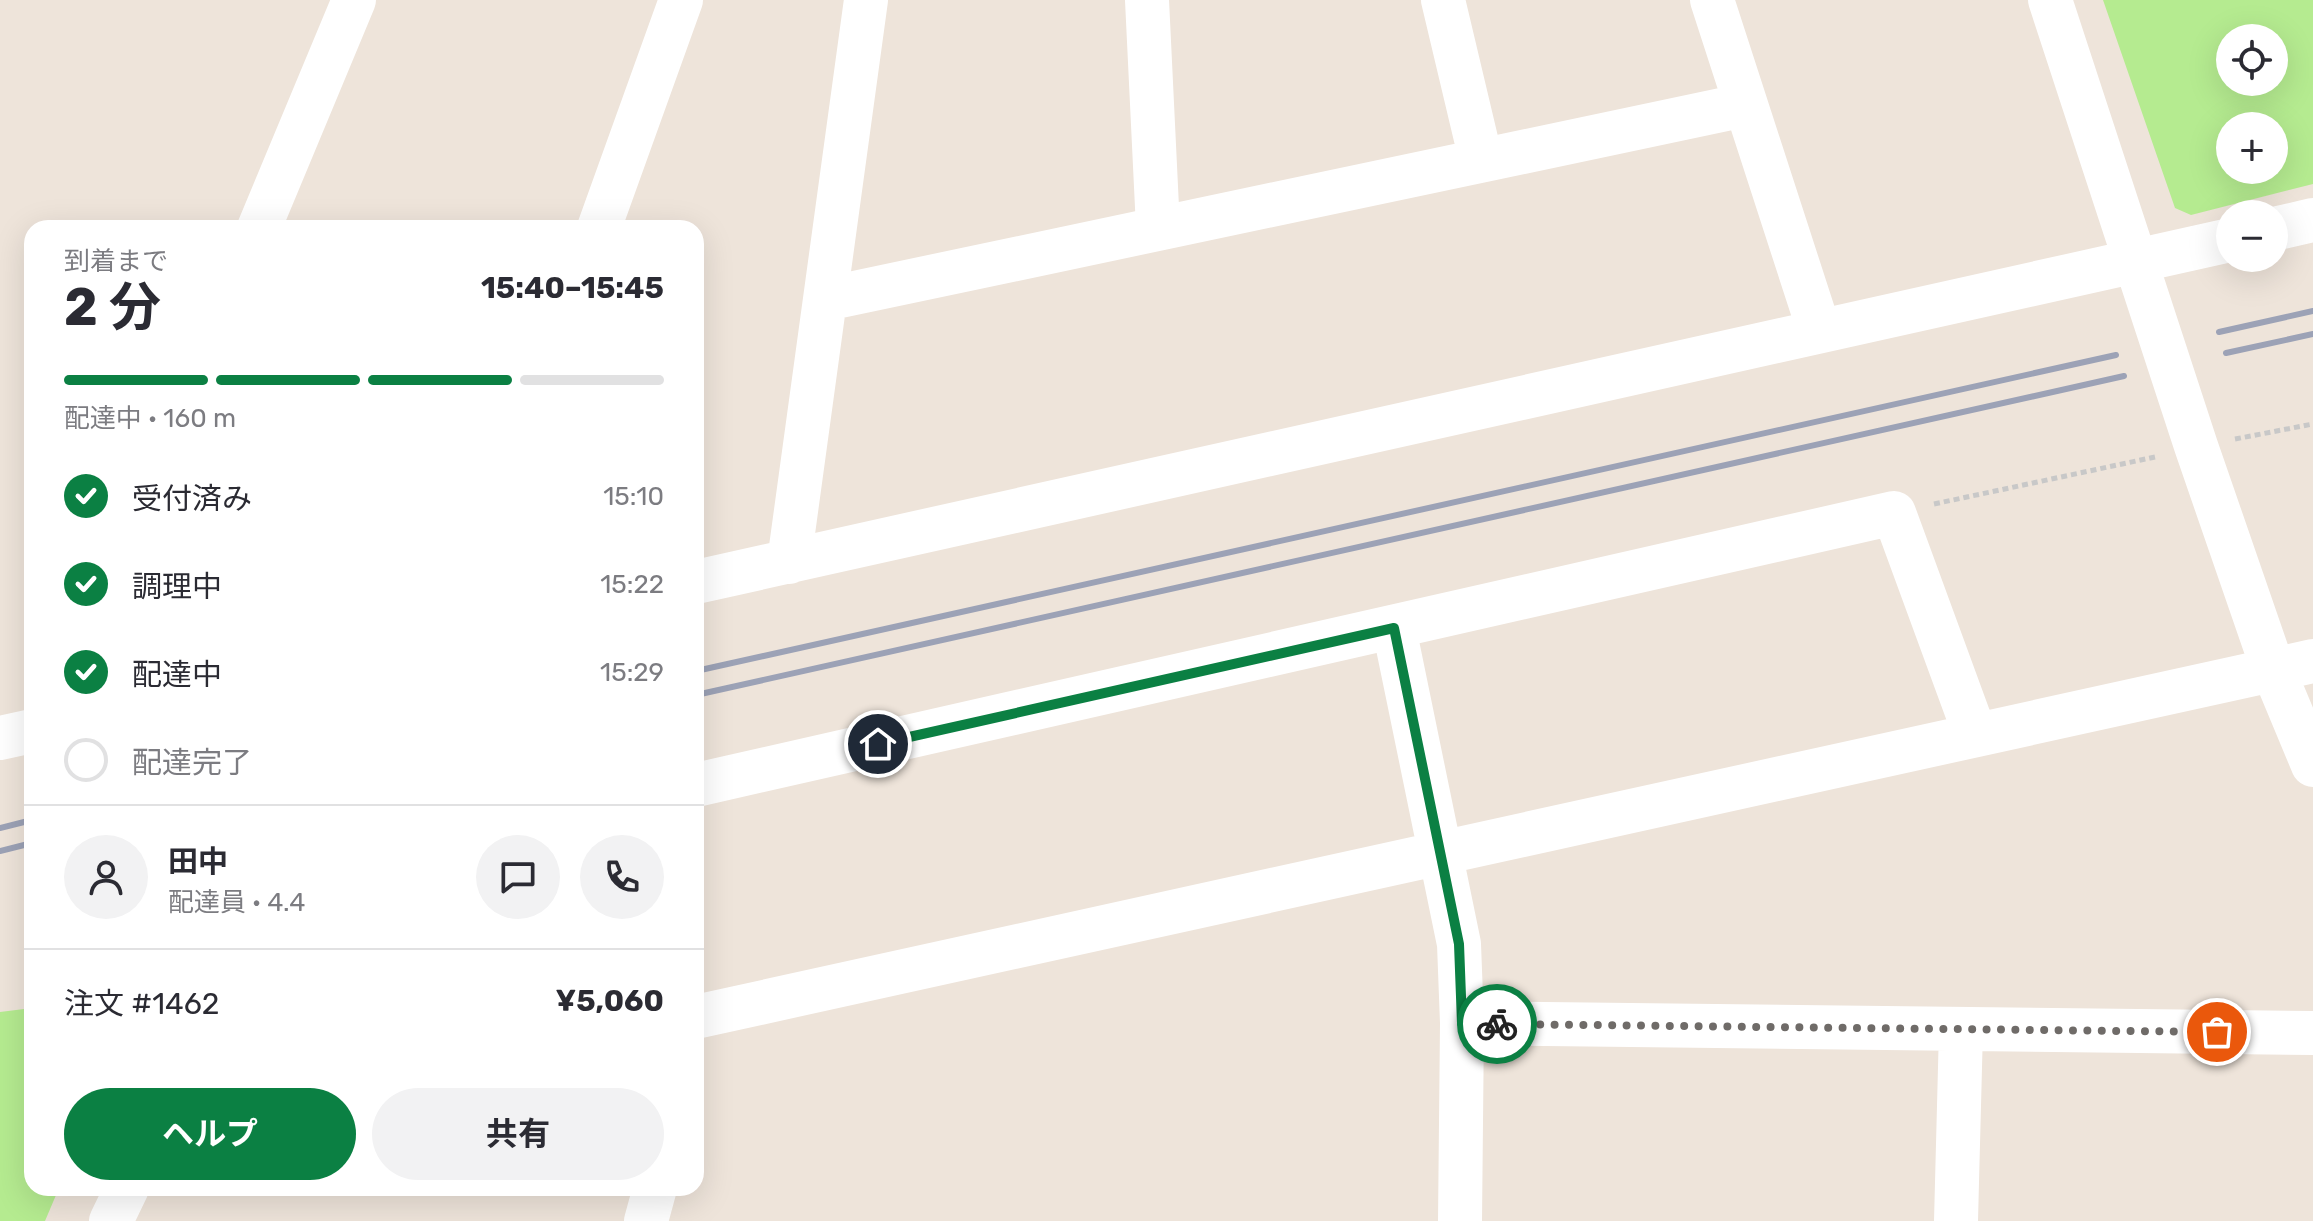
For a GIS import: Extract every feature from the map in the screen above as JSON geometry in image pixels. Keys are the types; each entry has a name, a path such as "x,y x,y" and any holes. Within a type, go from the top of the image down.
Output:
{"street":[{"path":"262,220 354,0"},
{"path":"602,220 681,0"},
{"path":"789,562 866,0"},
{"path":"1147,0 1158,228"},
{"path":"1443,0 1481,160"},
{"path":"1712,0 1819,330"},
{"path":"2050,0 2196,446 2293,665 2313,765"},
{"path":"826,299 1745,105"},
{"path":"2288,226 2313,220"},
{"path":"704,580 2216,243"},
{"path":"704,783 1894,513 1975,734"},
{"path":"1394,628 1459,944 1462,1023 1460,1221"},
{"path":"704,1014 2293,665"},
{"path":"0,738 24,733"},
{"path":"1462,1023 2313,1033"},
{"path":"1956,1221 1961,1029"},
{"path":"111,1221 123,1196"},
{"path":"646,1221 653,1196"}],"path":[{"path":"2234,440 2313,424"},
{"path":"1894,513 2162,455"}],"green space":[{"path":"2103,0 2313,0 2313,184 2250,200 2216,200 2216,209 2191,215 2175,208"},
{"path":"24,1009 24,1196 56,1196 45,1221 0,1221 0,1012"}],"railway":[{"path":"2219,332 2313,311"},
{"path":"2226,353 2313,334"},
{"path":"704,669 2116,355"},
{"path":"704,693 2124,376"},
{"path":"0,828 24,822"},
{"path":"0,851 24,845"}],"way so far":[{"path":"1497,1024 2217,1032"}],"route":[{"path":"878,744 1394,628 1459,944 1462,1023 1497,1024"}]}
